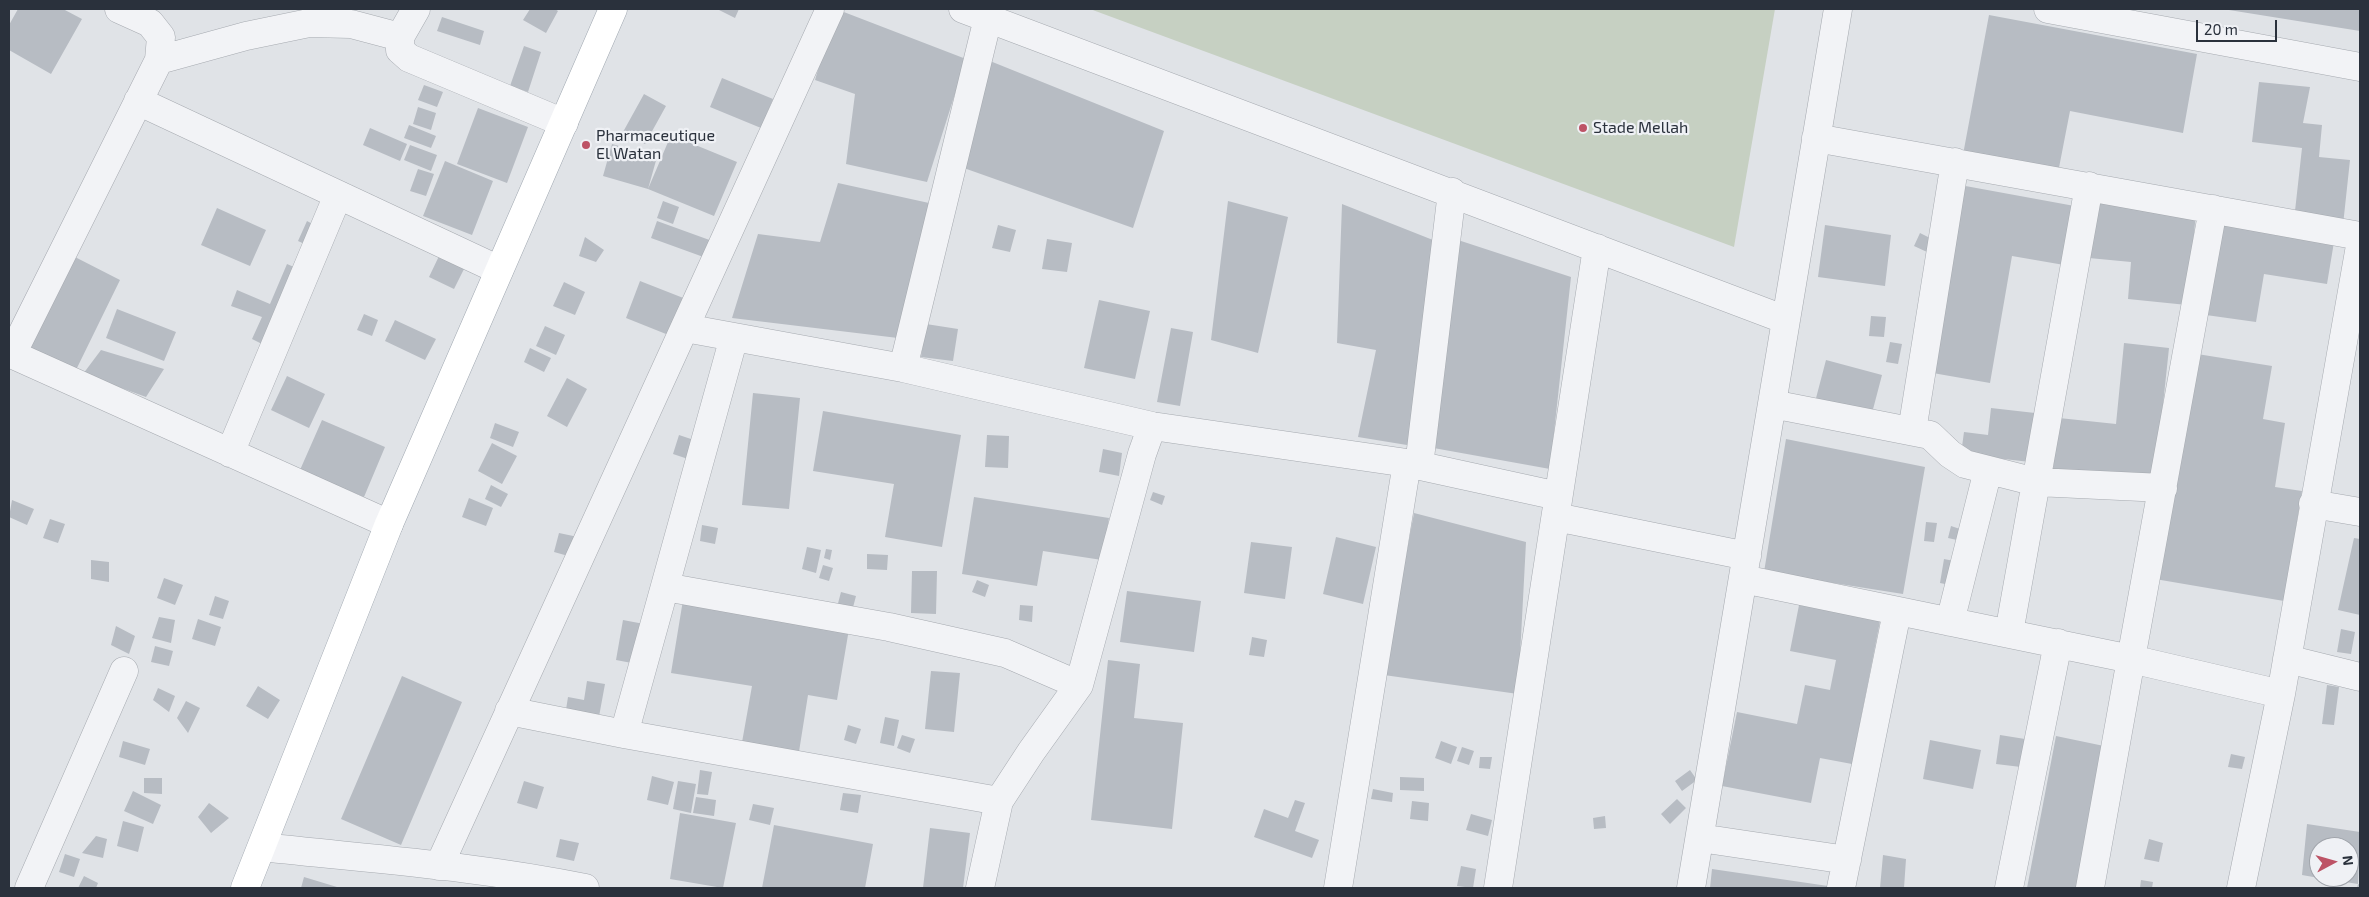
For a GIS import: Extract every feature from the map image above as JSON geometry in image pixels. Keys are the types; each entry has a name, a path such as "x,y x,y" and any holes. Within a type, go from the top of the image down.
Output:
{"main road":[{"path":"245,888 389,524 613,9"}],"street":[{"path":"119,9 150,23 161,38 159,60 10,354 389,524"},
{"path":"416,9 400,37 400,50 409,58 564,123"},
{"path":"439,866 830,9"},
{"path":"1692,888 1838,9"},
{"path":"2048,9 2360,67"},
{"path":"903,368 975,13 1786,320"},
{"path":"159,60 246,36 309,23 351,24 400,37"},
{"path":"138,101 499,270"},
{"path":"1816,138 2360,236"},
{"path":"1912,431 1955,162"},
{"path":"2009,632 2089,186"},
{"path":"1338,888 1413,465 1452,192"},
{"path":"230,453 338,196"},
{"path":"2090,888 2213,209"},
{"path":"2241,888 2281,694 2360,246"},
{"path":"1498,888 1597,248"},
{"path":"684,328 903,368 1152,426 1413,465 1557,506 1745,567 1897,612 2009,632 2281,694"},
{"path":"624,734 734,337"},
{"path":"1772,404 1930,435 1950,454 1965,464 2036,482 2163,488"},
{"path":"980,888 999,801 1031,752 1079,686 1142,454 1152,426"},
{"path":"1950,622 1988,470"},
{"path":"2313,504 2360,512"},
{"path":"665,587 889,627 1005,653 1079,686"},
{"path":"1842,888 1897,612"},
{"path":"2010,888 2058,643"},
{"path":"2287,658 2360,677"},
{"path":"29,888 124,671"},
{"path":"509,710 624,734 999,801"},
{"path":"1700,838 1847,860"},
{"path":"262,848 439,866 555,885 585,888"}],"green space":[{"name":"Stade Mellah","path":"1090,9 1775,9 1734,247"}],"building":[{"path":"18,9 63,9 82,19 51,74 9,50 9,25"},
{"path":"530,9 555,9 558,11 546,33 523,20"},
{"path":"717,9 739,9 735,18"},
{"path":"836,9 966,59 927,182 846,164 855,94 815,80"},
{"path":"2360,9 2360,31 2229,10"},
{"path":"1989,15 2197,54 2183,133 2070,111 2057,178 1962,160"},
{"path":"442,17 484,31 480,45 437,31"},
{"path":"524,46 541,52 528,92 510,86"},
{"path":"990,61 1164,131 1133,228 961,167"},
{"path":"722,78 773,99 761,128 710,107"},
{"path":"2259,82 2310,87 2303,123 2322,125 2319,157 2350,160 2343,225 2294,220 2302,148 2252,142"},
{"path":"424,85 443,92 437,107 418,100"},
{"path":"644,94 666,106 645,144 623,132"},
{"path":"418,107 436,113 431,130 413,124"},
{"path":"478,108 528,127 507,183 457,164"},
{"path":"409,125 436,136 431,148 404,138"},
{"path":"370,128 407,144 400,161 363,145"},
{"path":"671,135 737,162 714,216 648,189"},
{"path":"612,144 657,157 648,189 603,176"},
{"path":"410,145 437,155 431,171 404,160"},
{"path":"445,161 493,181 472,235 423,216"},
{"path":"418,169 434,174 426,196 410,191"},
{"path":"838,183 929,203 898,338 732,318 758,234 820,242"},
{"path":"1960,185 2080,207 2070,266 2012,256 1990,383 1927,372"},
{"path":"663,201 679,207 673,224 657,218"},
{"path":"1228,201 1288,217 1258,353 1211,340"},
{"path":"2095,202 2196,213 2187,305 2128,299 2131,262 2089,258"},
{"path":"1342,204 1438,242 1413,446 1358,437 1376,350 1337,343"},
{"path":"217,208 266,230 250,266 201,245"},
{"path":"2221,217 2335,236 2327,284 2264,274 2256,322 2206,315"},
{"path":"307,221 320,228 311,247 298,241"},
{"path":"657,221 715,242 709,259 651,238"},
{"path":"998,225 1016,230 1010,252 992,248"},
{"path":"1825,225 1891,235 1885,286 1818,277"},
{"path":"1920,233 1932,239 1927,252 1914,246"},
{"path":"585,237 604,250 596,262 579,256"},
{"path":"1047,239 1072,243 1067,272 1042,269"},
{"path":"1458,240 1571,277 1550,469 1428,447"},
{"path":"440,254 465,267 454,289 429,277"},
{"path":"75,257 120,280 75,372 29,349"},
{"path":"287,264 301,270 268,347 252,339 262,317 231,306 237,290 270,304"},
{"path":"640,281 691,301 676,338 626,318"},
{"path":"564,282 585,292 575,315 553,306"},
{"path":"1099,300 1150,311 1135,379 1084,368"},
{"path":"117,309 176,332 164,361 106,338"},
{"path":"364,314 378,320 372,336 357,330"},
{"path":"1871,316 1886,317 1884,337 1869,336"},
{"path":"395,320 436,339 425,360 385,341"},
{"path":"926,324 958,329 953,361 921,357"},
{"path":"545,326 565,335 556,355 536,346"},
{"path":"1171,328 1193,332 1180,406 1157,402"},
{"path":"1890,342 1902,344 1898,364 1886,362"},
{"path":"2124,343 2169,348 2155,480 2053,469 2059,418 2116,424"},
{"path":"530,348 551,358 544,372 524,362"},
{"path":"101,350 164,369 146,397 83,374"},
{"path":"2191,353 2272,366 2263,419 2285,423 2275,487 2302,491 2284,601 2155,579"},
{"path":"1826,360 1882,375 1871,417 1815,402"},
{"path":"287,376 325,394 309,428 271,410"},
{"path":"567,378 587,389 567,427 547,416"},
{"path":"753,393 800,398 789,509 742,505"},
{"path":"1991,408 2035,413 2030,462 1961,454 1964,432 1988,435"},
{"path":"823,411 961,435 942,547 885,537 894,484 813,471"},
{"path":"322,420 385,447 364,497 300,470"},
{"path":"495,423 519,432 513,447 490,438"},
{"path":"679,435 694,440 688,459 673,454"},
{"path":"987,435 1009,436 1008,468 985,467"},
{"path":"1786,439 1925,467 1903,594 1764,572"},
{"path":"492,443 517,456 502,484 478,471"},
{"path":"1103,449 1122,453 1119,476 1099,472"},
{"path":"491,485 508,494 501,507 485,499"},
{"path":"1153,492 1165,496 1162,505 1150,500"},
{"path":"974,497 1109,518 1102,560 1043,551 1037,586 962,574"},
{"path":"469,498 493,508 486,526 462,517"},
{"path":"12,500 34,509 27,525 9,517"},
{"path":"1414,513 1526,542 1518,694 1384,675"},
{"path":"50,519 65,524 58,543 43,538"},
{"path":"1926,522 1937,523 1934,542 1924,541"},
{"path":"702,525 718,528 715,544 700,541"},
{"path":"1951,526 1960,529 1957,540 1948,538"},
{"path":"559,533 578,537 579,559 554,552"},
{"path":"1336,537 1376,547 1363,604 1323,594"},
{"path":"2354,538 2360,539 2360,615 2338,610"},
{"path":"1251,542 1292,547 1285,599 1244,593"},
{"path":"807,547 821,550 816,573 802,569"},
{"path":"826,549 832,550 830,560 824,558"},
{"path":"867,554 888,555 887,570 867,569"},
{"path":"1944,559 1959,562 1955,586 1940,583"},
{"path":"91,560 109,562 109,582 91,579"},
{"path":"823,565 833,568 829,581 819,578"},
{"path":"912,571 937,571 936,614 911,613"},
{"path":"164,578 183,585 175,605 157,598"},
{"path":"977,580 989,585 985,597 972,592"},
{"path":"1127,591 1201,601 1194,652 1120,642"},
{"path":"841,592 856,596 851,615 836,611"},
{"path":"215,596 229,601 223,619 209,615"},
{"path":"683,600 849,629 837,700 808,695 798,758 741,748 752,686 671,673"},
{"path":"1800,600 1881,616 1852,764 1820,758 1811,803 1722,786 1737,712 1797,724 1805,685 1830,690 1836,660 1790,651"},
{"path":"1020,605 1033,606 1032,622 1019,620"},
{"path":"159,617 175,620 171,643 152,638"},
{"path":"198,619 221,627 215,646 192,639"},
{"path":"623,620 644,624 637,664 616,660"},
{"path":"116,626 135,636 129,654 111,645"},
{"path":"2341,629 2355,632 2351,654 2337,652"},
{"path":"1252,637 1267,640 1264,657 1249,655"},
{"path":"155,646 173,651 169,666 151,662"},
{"path":"1108,660 1140,664 1134,718 1183,723 1172,829 1091,820"},
{"path":"931,671 960,673 954,732 925,729"},
{"path":"402,676 462,702 401,845 341,819"},
{"path":"587,681 605,684 598,722 565,716 568,697 584,700"},
{"path":"2327,685 2339,687 2334,725 2322,724"},
{"path":"258,686 280,700 268,719 246,706"},
{"path":"158,688 175,696 169,712 153,700"},
{"path":"186,701 200,708 188,733 177,718"},
{"path":"885,717 899,720 894,746 880,743"},
{"path":"848,725 861,729 856,744 844,740"},
{"path":"902,735 915,739 910,753 897,748"},
{"path":"2000,735 2025,739 2021,767 1996,764"},
{"path":"2056,736 2104,746 2077,888 2027,888"},
{"path":"1930,740 1981,750 1973,789 1923,779"},
{"path":"123,741 150,749 145,765 119,757"},
{"path":"1441,741 1457,747 1451,764 1435,758"},
{"path":"1462,747 1474,751 1469,765 1457,761"},
{"path":"2231,754 2245,757 2242,769 2228,767"},
{"path":"1480,757 1492,757 1490,769 1479,768"},
{"path":"700,770 712,772 708,795 697,794"},
{"path":"1690,770 1697,780 1682,791 1675,781"},
{"path":"652,776 674,782 668,805 647,800"},
{"path":"1400,777 1424,778 1424,791 1400,790"},
{"path":"144,778 162,778 162,794 144,793"},
{"path":"524,781 544,787 537,809 517,803"},
{"path":"678,781 696,784 691,813 673,809"},
{"path":"1373,789 1393,793 1392,802 1371,799"},
{"path":"133,791 161,805 153,824 124,811"},
{"path":"843,793 861,795 858,813 840,810"},
{"path":"696,797 716,800 714,816 693,813"},
{"path":"1677,799 1686,808 1670,824 1661,814"},
{"path":"1295,800 1305,803 1295,831 1319,840 1312,858 1254,837 1264,809 1288,818"},
{"path":"1412,801 1429,803 1428,821 1410,819"},
{"path":"209,803 229,818 211,833 198,817"},
{"path":"753,804 774,808 770,825 749,820"},
{"path":"680,813 736,823 723,888 670,879"},
{"path":"1471,814 1492,820 1488,836 1466,830"},
{"path":"1605,816 1606,828 1594,829 1593,818"},
{"path":"123,821 144,827 138,852 117,846"},
{"path":"2307,824 2360,832 2359,858 2359,837 2309,837 2309,876 2302,875"},
{"path":"774,825 873,844 865,888 762,888"},
{"path":"930,828 970,833 963,888 923,888"},
{"path":"96,836 107,839 103,858 82,853"},
{"path":"560,839 579,843 574,861 556,857"},
{"path":"2149,839 2163,843 2159,862 2144,859"},
{"path":"65,854 80,859 74,877 59,872"},
{"path":"1883,855 1906,859 1904,888 1880,888"},
{"path":"1461,866 1476,869 1473,888 1457,886"},
{"path":"1712,869 1828,886 1827,888 1710,888"},
{"path":"84,876 98,883 96,888 78,888"},
{"path":"304,877 337,887 301,888"},
{"path":"2141,880 2153,882 2152,888 2140,888"}],"place":[{"name":"Stade Mellah","path":"1583,128"},
{"name":"Pharmaceutique El Watan","path":"586,145"}]}
